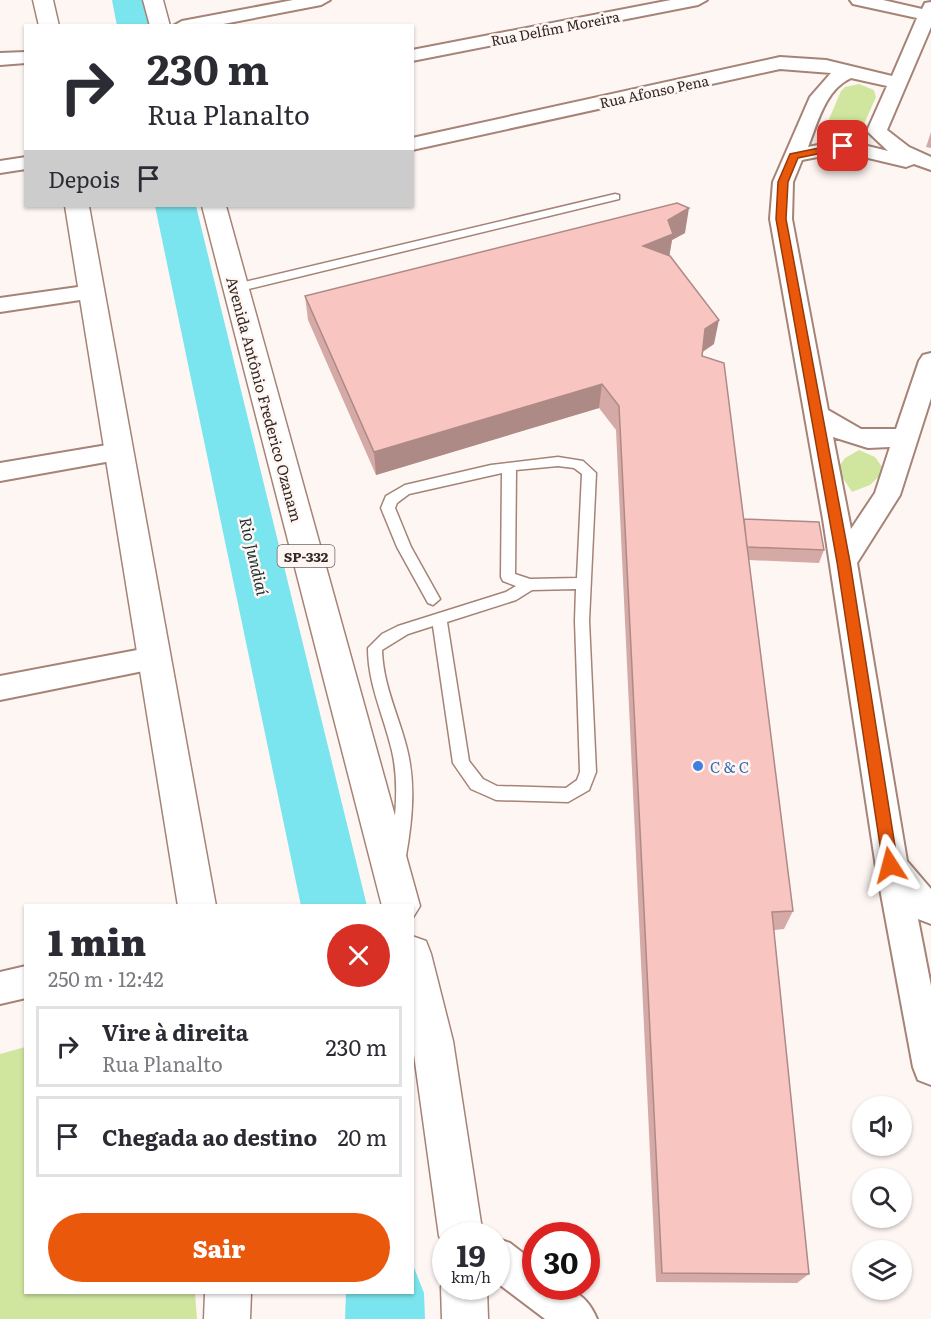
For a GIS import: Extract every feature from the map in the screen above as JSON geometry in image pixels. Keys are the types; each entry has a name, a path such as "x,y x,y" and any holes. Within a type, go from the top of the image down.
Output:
{"main road":[{"path":"43,0 49,24"},
{"path":"153,0 159,24"},
{"path":"77,207 196,904"},
{"name":"Avenida Antônio Frederico Ozanam","path":"214,207 398,892"},
{"path":"414,962 433,1041 462,1222"},
{"path":"227,1319 228,1294"},
{"path":"464,1300 465,1319"}],"street":[{"path":"193,24 321,0"},
{"name":"Rua Delfim Moreira","path":"414,56 698,0"},
{"path":"794,156 843,146 860,145 872,140 929,11 859,0"},
{"path":"0,59 24,57"},
{"name":"Rua Afonso Pena","path":"414,144 769,65 803,63 896,83"},
{"path":"848,72 834,79 819,97 783,182 781,219 843,562 890,865 931,1067"},
{"path":"740,73 777,74 809,87 819,97"},
{"path":"808,126 813,135 820,139 931,165"},
{"path":"877,131 887,143 931,165"},
{"path":"0,167 24,164"},
{"path":"0,305 92,292"},
{"path":"843,562 887,495 931,361"},
{"path":"815,413 839,432 863,441 883,441 907,435"},
{"path":"0,472 119,452"},
{"path":"0,688 153,659"},
{"path":"890,865 924,905 931,909"},
{"path":"0,988 24,982"},
{"path":"510,1268 577,1319"}],"lane":[{"path":"236,288 615,197"},
{"path":"433,599 404,547 388,508 391,500 405,490 509,468 559,462 576,463 585,467 589,473 582,621 588,772 583,785 568,795 496,793 477,784 460,763 440,619"},
{"path":"509,468 508,577 529,585 583,583"},
{"path":"398,892 406,806 400,752 374,668 375,648 387,638 403,630 511,597 529,585"}],"green space":[{"path":"859,84 874,90 876,97 860,133 848,138 839,137 827,131 826,126 841,91 845,87"},
{"path":"859,450 875,457 885,471 870,485 852,492 837,469 845,458"},
{"path":"24,1047 24,1294 195,1294 197,1319 0,1319 0,1054"}],"building":[{"name":"C & C","path":"677,203 689,208 668,220 673,234 643,246 670,256 719,320 705,329 702,356 724,363 793,911 772,912 809,1274 662,1273 619,406 602,384 374,452 305,296"},
{"path":"744,519 819,522 824,550 747,547"}],"waterway":[{"name":"Rio Jundiaí","path":"129,0 135,24"},
{"name":"Rio Jundiaí","path":"175,207 334,904"},
{"name":"Rio Jundiaí","path":"385,1294 385,1319"}],"place":[{"name":"C & C","path":"698,766"}],"route":[{"path":"843,146 794,156 783,182 781,219 843,562 890,865"}]}
